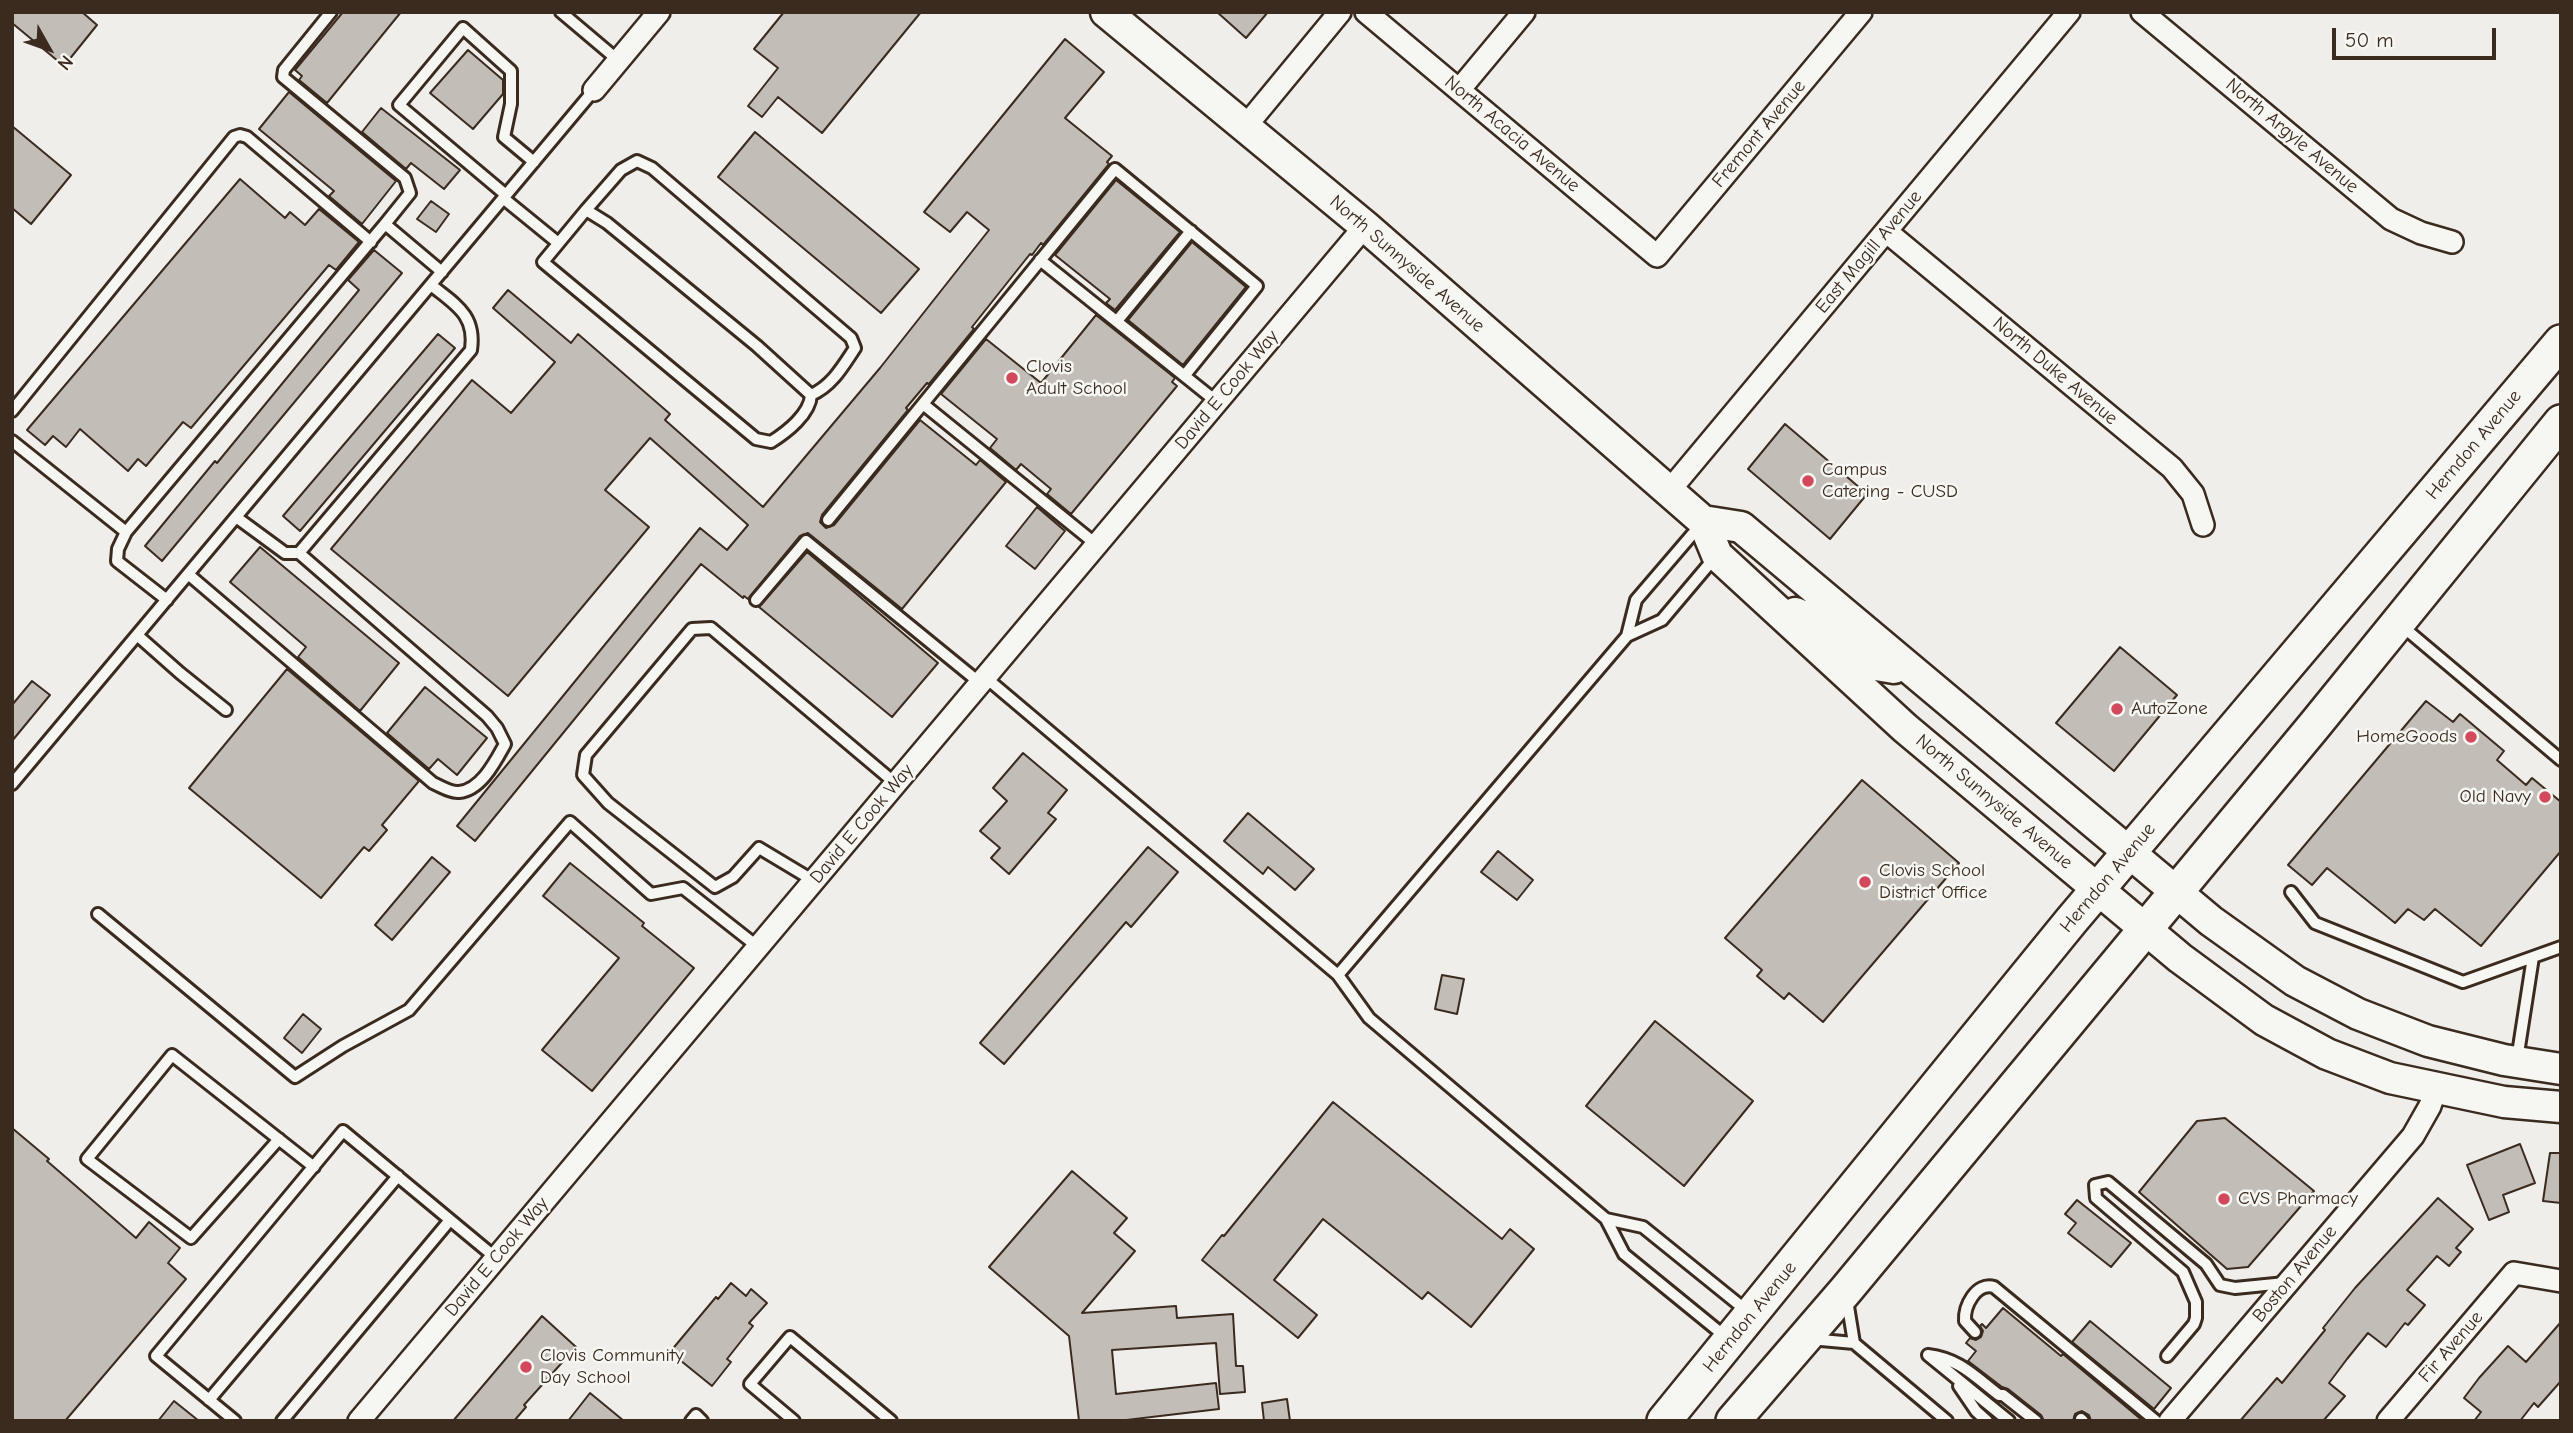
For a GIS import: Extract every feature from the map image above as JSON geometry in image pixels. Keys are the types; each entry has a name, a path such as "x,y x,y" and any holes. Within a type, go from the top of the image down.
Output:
{"main road":[{"name":"North Sunnyside Avenue","path":"1106,12 1365,226 1703,521 1717,555 1905,728 2179,958 2236,1001 2287,1034 2361,1069 2390,1078 2504,1102 2561,1107"},
{"name":"Herndon Avenue","path":"1664,1421 2099,889 2561,342"},
{"path":"2538,449 2561,405"},
{"path":"1733,1421 1846,1290 2314,726 2561,422"},
{"path":"1703,521 1741,527 2211,921 2262,959 2322,996 2358,1014 2428,1041 2517,1062 2561,1069"},
{"path":"1772,603 1825,625 1870,664 1894,668 1902,662"},
{"path":"2436,1088 2445,1080 2466,1074 2561,1089"}],"street":[{"path":"594,90 659,12"},
{"path":"1245,127 1340,12"},
{"name":"North Acacia Avenue","path":"1366,12 1657,256"},
{"path":"1460,90 1524,12"},
{"name":"Fremont Avenue","path":"1657,256 1861,12"},
{"name":"East Magill Avenue","path":"1669,491 2069,12"},
{"name":"North Argyle Avenue","path":"2142,12 2391,219 2452,243"},
{"name":"David E Cook Way","path":"359,1421 1365,226"},
{"name":"North Duke Avenue","path":"1886,232 2172,468 2193,495 2203,525"},
{"name":"Boston Avenue","path":"2170,1421 2413,1136 2430,1106 2436,1088"},
{"name":"Fir Avenue","path":"2388,1421 2514,1273 2561,1281"}],"lane":[{"path":"167,600 117,561 118,549 126,533 410,193 405,178 283,77 284,70 331,12"},
{"path":"561,12 619,61"},
{"path":"534,162 504,137 511,104 511,72 463,28 399,105 557,242"},
{"path":"12,784 594,90"},
{"path":"12,411 234,137 247,137 371,242"},
{"path":"637,161 652,168 851,338 855,348 836,377 821,391 811,394 810,404 785,433 771,442 756,439 543,261 621,170 637,161"},
{"path":"828,520 1115,169 1258,286 1185,376"},
{"path":"586,209 607,223 725,320 811,394"},
{"path":"385,224 442,272"},
{"path":"1117,321 1191,231"},
{"path":"1040,260 1217,402"},
{"path":"299,554 471,350 473,333 468,319 431,285"},
{"path":"923,404 1097,545"},
{"path":"12,441 126,533"},
{"path":"188,574 433,783 457,793 472,789 494,764 505,744 488,716 299,554 285,553 236,517"},
{"path":"1627,636 1636,600 1703,521"},
{"path":"756,600 807,541 983,680 1338,975 1369,1018 1606,1219 1624,1254 1731,1341"},
{"path":"1338,975 1627,636 1662,620 1717,555"},
{"path":"2397,622 2561,760"},
{"path":"814,881 759,848 733,877 715,887 608,803 583,775 586,755 692,629 712,628 895,783"},
{"path":"137,635 226,710"},
{"path":"98,914 295,1077 343,1046 409,1010 570,822 651,894 682,888 758,947"},
{"path":"2291,892 2315,923 2463,982 2561,947"},
{"path":"2517,1062 2533,957"},
{"path":"279,1139 191,1238 88,1159 172,1055 279,1139 314,1167"},
{"path":"234,1421 156,1356 343,1131 496,1258"},
{"path":"209,1400 398,1176"},
{"path":"2167,1356 2194,1324 2197,1312 2183,1272 2096,1198 2095,1185 2108,1182 2206,1264 2220,1284 2235,1288 2287,1283"},
{"path":"1606,1219 1643,1227 1751,1314"},
{"path":"282,1421 450,1220"},
{"path":"1975,1332 1965,1321 1965,1308 1980,1289 1994,1287 2156,1421"},
{"path":"1846,1290 1854,1343"},
{"path":"794,1421 750,1384 790,1337 891,1421"},
{"path":"1804,1339 1854,1343 1947,1421"},
{"path":"2009,1421 1927,1355 1959,1363 1999,1395 2024,1421"},
{"path":"1950,1372 1976,1411 1987,1421"},
{"path":"1999,1395 2003,1395 2036,1421"},
{"path":"691,1421 695,1415 702,1421"}],"building":[{"path":"12,12 82,12 97,25 64,66 12,23"},
{"path":"343,12 401,12 327,103 299,80 302,76 295,70"},
{"path":"784,12 921,12 822,133 778,97 762,117 748,106 778,68 754,49"},
{"path":"1217,12 1268,12 1246,38"},
{"path":"1065,39 1104,72 1065,118 1112,156 1107,162 1109,164 1043,245 1041,243 1032,255 1030,254 972,327 974,329 906,408 908,410 822,515 820,522 826,528 834,525 920,420 976,465 980,460 1006,482 902,609 808,533 800,536 748,599 744,596 743,598 701,564 475,841 457,826 700,528 727,550 748,525 650,438 605,490 649,527 508,696 331,549 472,380 511,413 555,362 493,308 508,290 571,343 578,334 670,414 665,420 763,507 880,368 989,230 967,212 950,232 924,212"},
{"path":"468,50 503,80 503,94 473,129 430,93"},
{"path":"289,92 396,181 362,224 329,196 334,191 259,129"},
{"path":"381,108 460,170 444,189 411,163 406,169 362,132"},
{"path":"12,126 71,175 31,224 12,208"},
{"path":"755,132 919,269 881,313 718,177"},
{"path":"240,179 285,218 290,212 305,225 319,209 359,242 336,270 329,265 191,428 183,422 146,466 138,459 128,471 80,429 66,447 53,436 45,445 27,430"},
{"path":"1116,180 1180,232 1115,310 1106,303 1110,299 1055,255"},
{"path":"431,201 449,214 436,232 417,219"},
{"path":"1192,242 1246,287 1183,365 1128,320"},
{"path":"374,250 402,273 162,561 145,546 359,290 348,280"},
{"path":"1096,315 1175,378 1172,382 1177,386 1071,514 1047,494 1051,489 1021,464 1016,470 990,448 997,439 941,394 986,339 1041,383"},
{"path":"438,334 455,348 300,531 283,516"},
{"name":"Campus Catering - CUSD","path":"1785,424 1867,494 1830,539 1748,469"},
{"path":"1037,507 1065,531 1035,569 1006,546"},
{"path":"260,547 399,663 360,711 298,657 306,647 230,582"},
{"path":"807,552 938,663 892,717 759,607"},
{"name":"AutoZone","path":"2120,647 2177,695 2114,771 2056,723"},
{"path":"287,669 419,781 382,825 387,830 369,851 364,847 321,898 189,788"},
{"path":"32,681 50,695 12,741 12,705"},
{"path":"425,687 487,738 457,775 438,759 429,769 387,733"},
{"path":"2426,701 2453,722 2460,714 2504,751 2497,760 2526,785 2532,778 2561,802 2561,851 2481,946 2435,909 2424,920 2408,909 2395,923 2327,868 2312,885 2288,865"},
{"path":"1023,753 1067,790 1048,813 1056,819 1009,874 991,858 1000,848 980,831 1007,801 993,788"},
{"path":"1862,780 1959,863 1823,1022 1789,993 1784,999 1757,976 1762,970 1725,938"},
{"path":"1248,813 1314,869 1295,890 1268,867 1263,874 1224,841"},
{"path":"1148,847 1178,872 1131,927 1126,922 1004,1064 980,1043"},
{"path":"1498,851 1533,880 1517,900 1481,872"},
{"path":"432,857 450,872 392,940 375,925"},
{"path":"570,863 694,968 592,1091 542,1050 619,958 543,896"},
{"path":"1442,975 1464,979 1457,1014 1435,1009"},
{"path":"303,1014 321,1029 302,1053 284,1038"},
{"path":"1655,1021 1753,1101 1684,1186 1586,1106"},
{"path":"1333,1102 1502,1239 1510,1229 1534,1249 1471,1327 1428,1292 1422,1299 1323,1219 1274,1280 1317,1315 1298,1338 1202,1260"},
{"name":"CVS Pharmacy","path":"2225,1118 2314,1191 2248,1267 2227,1269 2139,1192 2197,1121"},
{"path":"12,1128 136,1238 149,1222 180,1248 168,1263 186,1279 65,1421 12,1421"},
{"path":"2520,1144 2535,1183 2503,1195 2509,1212 2489,1220 2467,1165"},
{"path":"2550,1153 2561,1153 2561,1203 2543,1201"},
{"path":"1072,1171 1127,1218 1114,1233 1135,1251 1082,1313 1176,1306 1177,1318 1233,1314 1236,1366 1243,1366 1245,1392 1220,1394 1216,1343 1112,1350 1116,1394 1216,1383 1219,1409 1118,1421 1079,1421 1069,1336 989,1267"},
{"path":"2438,1198 2473,1229 2456,1248 2461,1252 2449,1266 2437,1256 2407,1290 2425,1305 2408,1325 2405,1323 2386,1347 2368,1333 2347,1359 2329,1383 2345,1396 2323,1421 2240,1421 2277,1378 2282,1383 2355,1288"},
{"path":"2077,1200 2131,1243 2111,1267 2068,1233 2076,1223 2065,1214"},
{"path":"731,1283 746,1296 751,1289 767,1303 749,1323 753,1326 727,1359 731,1362 712,1386 670,1352"},
{"path":"2003,1308 2143,1421 2091,1421 2089,1415 2082,1411 2075,1414 2073,1421 2044,1421 2041,1415 1968,1361 1976,1351 1966,1343 1970,1338 1976,1340 1981,1337 1983,1331 1980,1326 1982,1324 1986,1328"},
{"path":"542,1316 576,1347 524,1405 526,1407 514,1421 453,1421"},
{"path":"2090,1321 2171,1388 2154,1409 2072,1342"},
{"path":"2561,1322 2561,1381 2538,1407 2534,1403 2520,1421 2474,1421 2481,1412 2464,1398 2479,1378 2508,1346 2526,1362"},
{"path":"590,1393 624,1421 568,1421"},
{"path":"1287,1399 1290,1421 1264,1421 1262,1403"},
{"path":"174,1401 199,1421 158,1421"}],"place":[{"name":"Clovis Adult School","path":"1012,378"},
{"name":"Campus Catering - CUSD","path":"1808,481"},
{"name":"AutoZone","path":"2117,709"},
{"name":"HomeGoods","path":"2471,737"},
{"name":"Old Navy","path":"2545,797"},
{"name":"Clovis School District Office","path":"1865,882"},
{"name":"CVS Pharmacy","path":"2224,1199"},
{"name":"Clovis Community Day School","path":"526,1367"}]}
